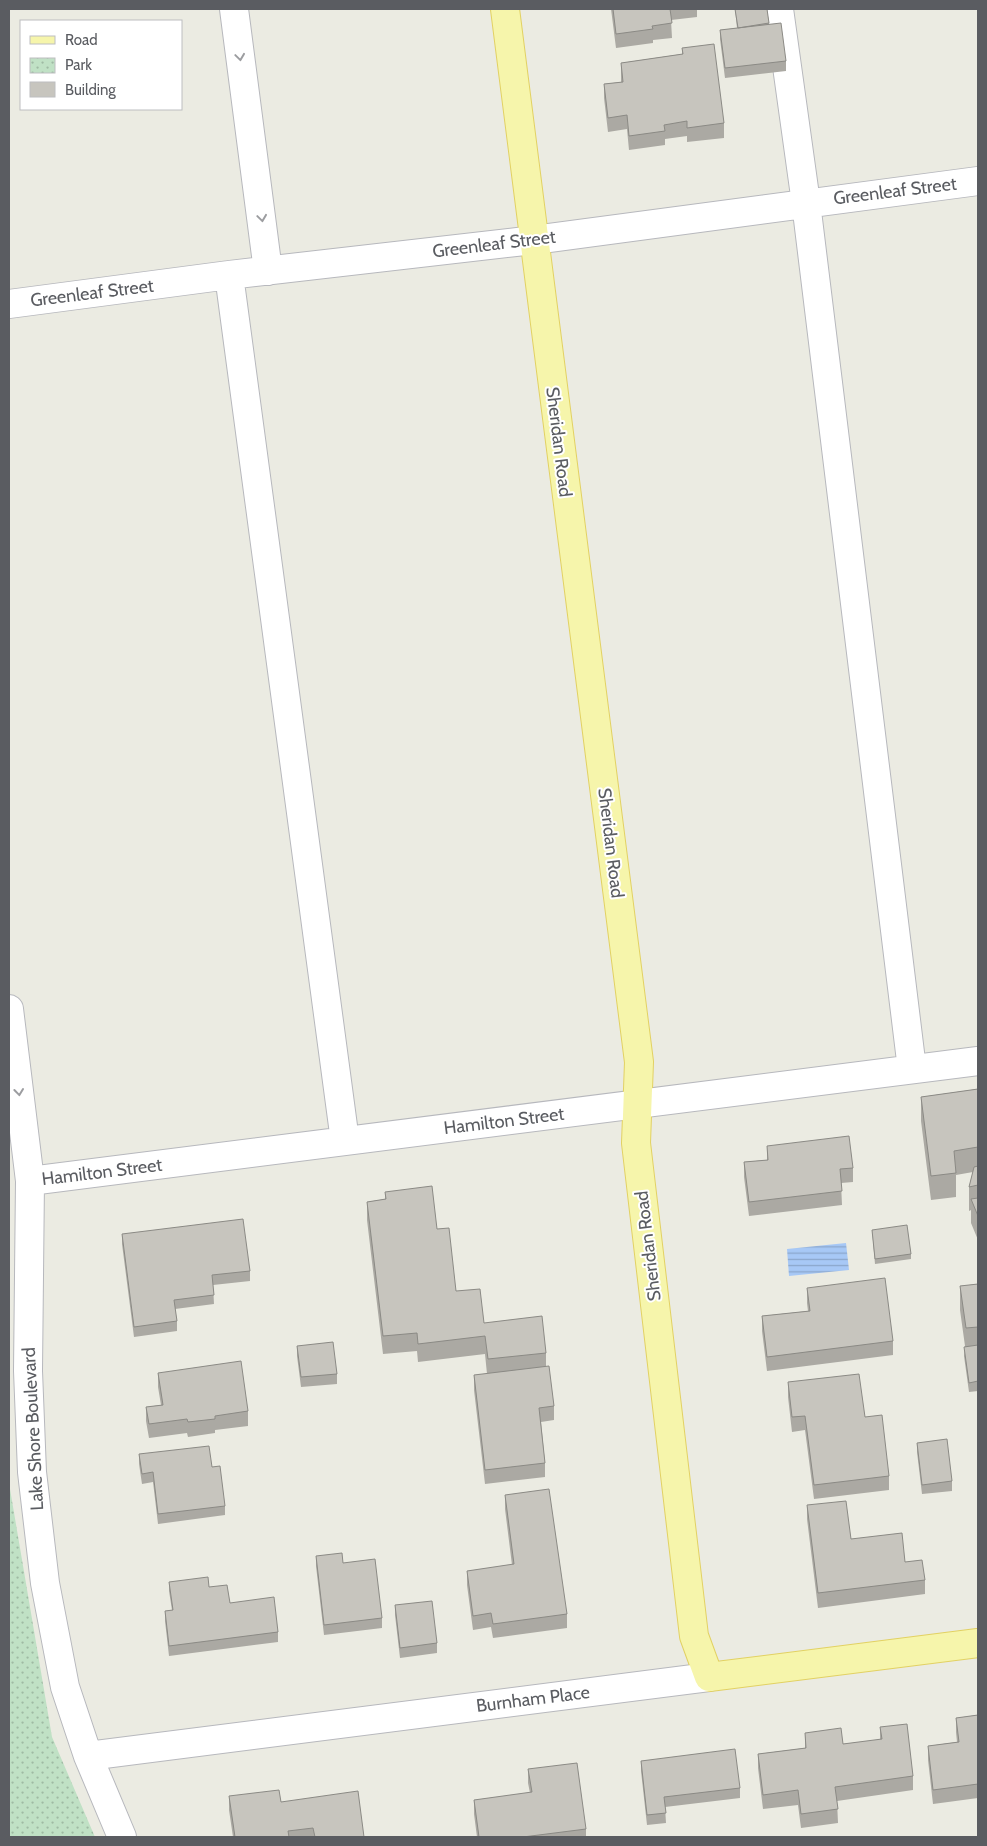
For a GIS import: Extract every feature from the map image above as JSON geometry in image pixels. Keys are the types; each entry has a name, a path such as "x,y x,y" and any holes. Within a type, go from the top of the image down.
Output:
{"main road":[{"name":"Sheridan Road","path":"505,9 639,1062 637,1150 694,1636 709,1677"},
{"name":"Burnham Place","path":"709,1677 978,1643"}],"street":[{"path":"234,9 268,271"},
{"path":"779,9 806,203 912,1069"},
{"name":"Greenleaf Street","path":"9,304 229,275 534,240 978,181"},
{"path":"229,275 345,1141"},
{"name":"Lake Shore Boulevard","path":"9,1009 30,1181 28,1371 32,1472 45,1583 64,1687 88,1756 122,1837"},
{"name":"Hamilton Street","path":"30,1181 978,1061"},
{"name":"Burnham Place","path":"88,1756 709,1677"}],"green space":[{"path":"9,1483 52,1737 95,1837 9,1837"}],"water":[{"path":"846,1243 849,1270 789,1276 787,1249"}],"building":[{"path":"613,9 670,9 672,23 652,26 653,29 616,34"},
{"path":"735,9 767,9 769,23 738,28"},
{"path":"781,23 786,61 725,68 720,30"},
{"path":"714,44 724,123 687,128 687,121 664,125 665,131 629,136 627,115 608,118 604,84 623,82 621,63 683,54 682,48"},
{"path":"978,1089 978,1147 954,1151 956,1173 931,1176 921,1097"},
{"path":"849,1136 853,1168 840,1169 842,1191 749,1202 744,1162 768,1160 767,1146"},
{"path":"978,1166 978,1185 969,1187 974,1167"},
{"path":"432,1186 437,1229 449,1228 456,1291 480,1289 484,1323 542,1316 546,1353 488,1359 485,1336 418,1344 417,1333 383,1336 367,1202 386,1199 385,1192"},
{"path":"978,1198 978,1216 971,1199"},
{"path":"243,1219 250,1271 212,1275 214,1295 174,1300 177,1321 134,1327 122,1234"},
{"path":"907,1225 911,1254 875,1259 872,1230"},
{"path":"885,1278 893,1341 767,1357 762,1316 810,1311 807,1288"},
{"path":"978,1284 978,1327 966,1328 960,1286"},
{"path":"333,1342 337,1374 301,1377 297,1346"},
{"path":"978,1345 978,1381 969,1383 964,1347"},
{"path":"241,1361 248,1411 215,1416 215,1419 188,1422 187,1419 149,1424 146,1407 163,1405 158,1373"},
{"path":"549,1366 554,1406 539,1408 545,1463 485,1470 474,1375"},
{"path":"859,1374 865,1417 882,1415 889,1476 814,1485 805,1416 792,1417 788,1382"},
{"path":"947,1439 952,1481 922,1485 917,1443"},
{"path":"209,1446 212,1467 220,1466 225,1506 158,1514 153,1472 142,1474 139,1454"},
{"path":"549,1489 567,1614 493,1624 491,1613 473,1616 467,1571 514,1564 505,1495"},
{"path":"846,1501 851,1539 902,1533 905,1562 922,1560 925,1580 818,1593 807,1505"},
{"path":"342,1553 343,1563 375,1559 382,1618 324,1625 316,1556"},
{"path":"208,1577 209,1587 227,1585 230,1603 274,1597 278,1632 169,1646 165,1611 173,1610 169,1582"},
{"path":"432,1601 437,1643 400,1648 395,1605"},
{"path":"978,1715 978,1784 933,1790 928,1746 959,1742 956,1718"},
{"path":"907,1724 913,1776 835,1787 838,1809 801,1814 798,1790 763,1795 758,1754 806,1748 805,1733 841,1728 843,1744 882,1739 880,1727"},
{"path":"735,1749 740,1788 664,1797 666,1813 647,1815 641,1761"},
{"path":"577,1763 586,1829 523,1837 479,1837 474,1800 532,1792 528,1769"},
{"path":"279,1790 281,1802 358,1791 364,1837 315,1837 313,1828 288,1831 289,1837 235,1837 229,1796"}]}
